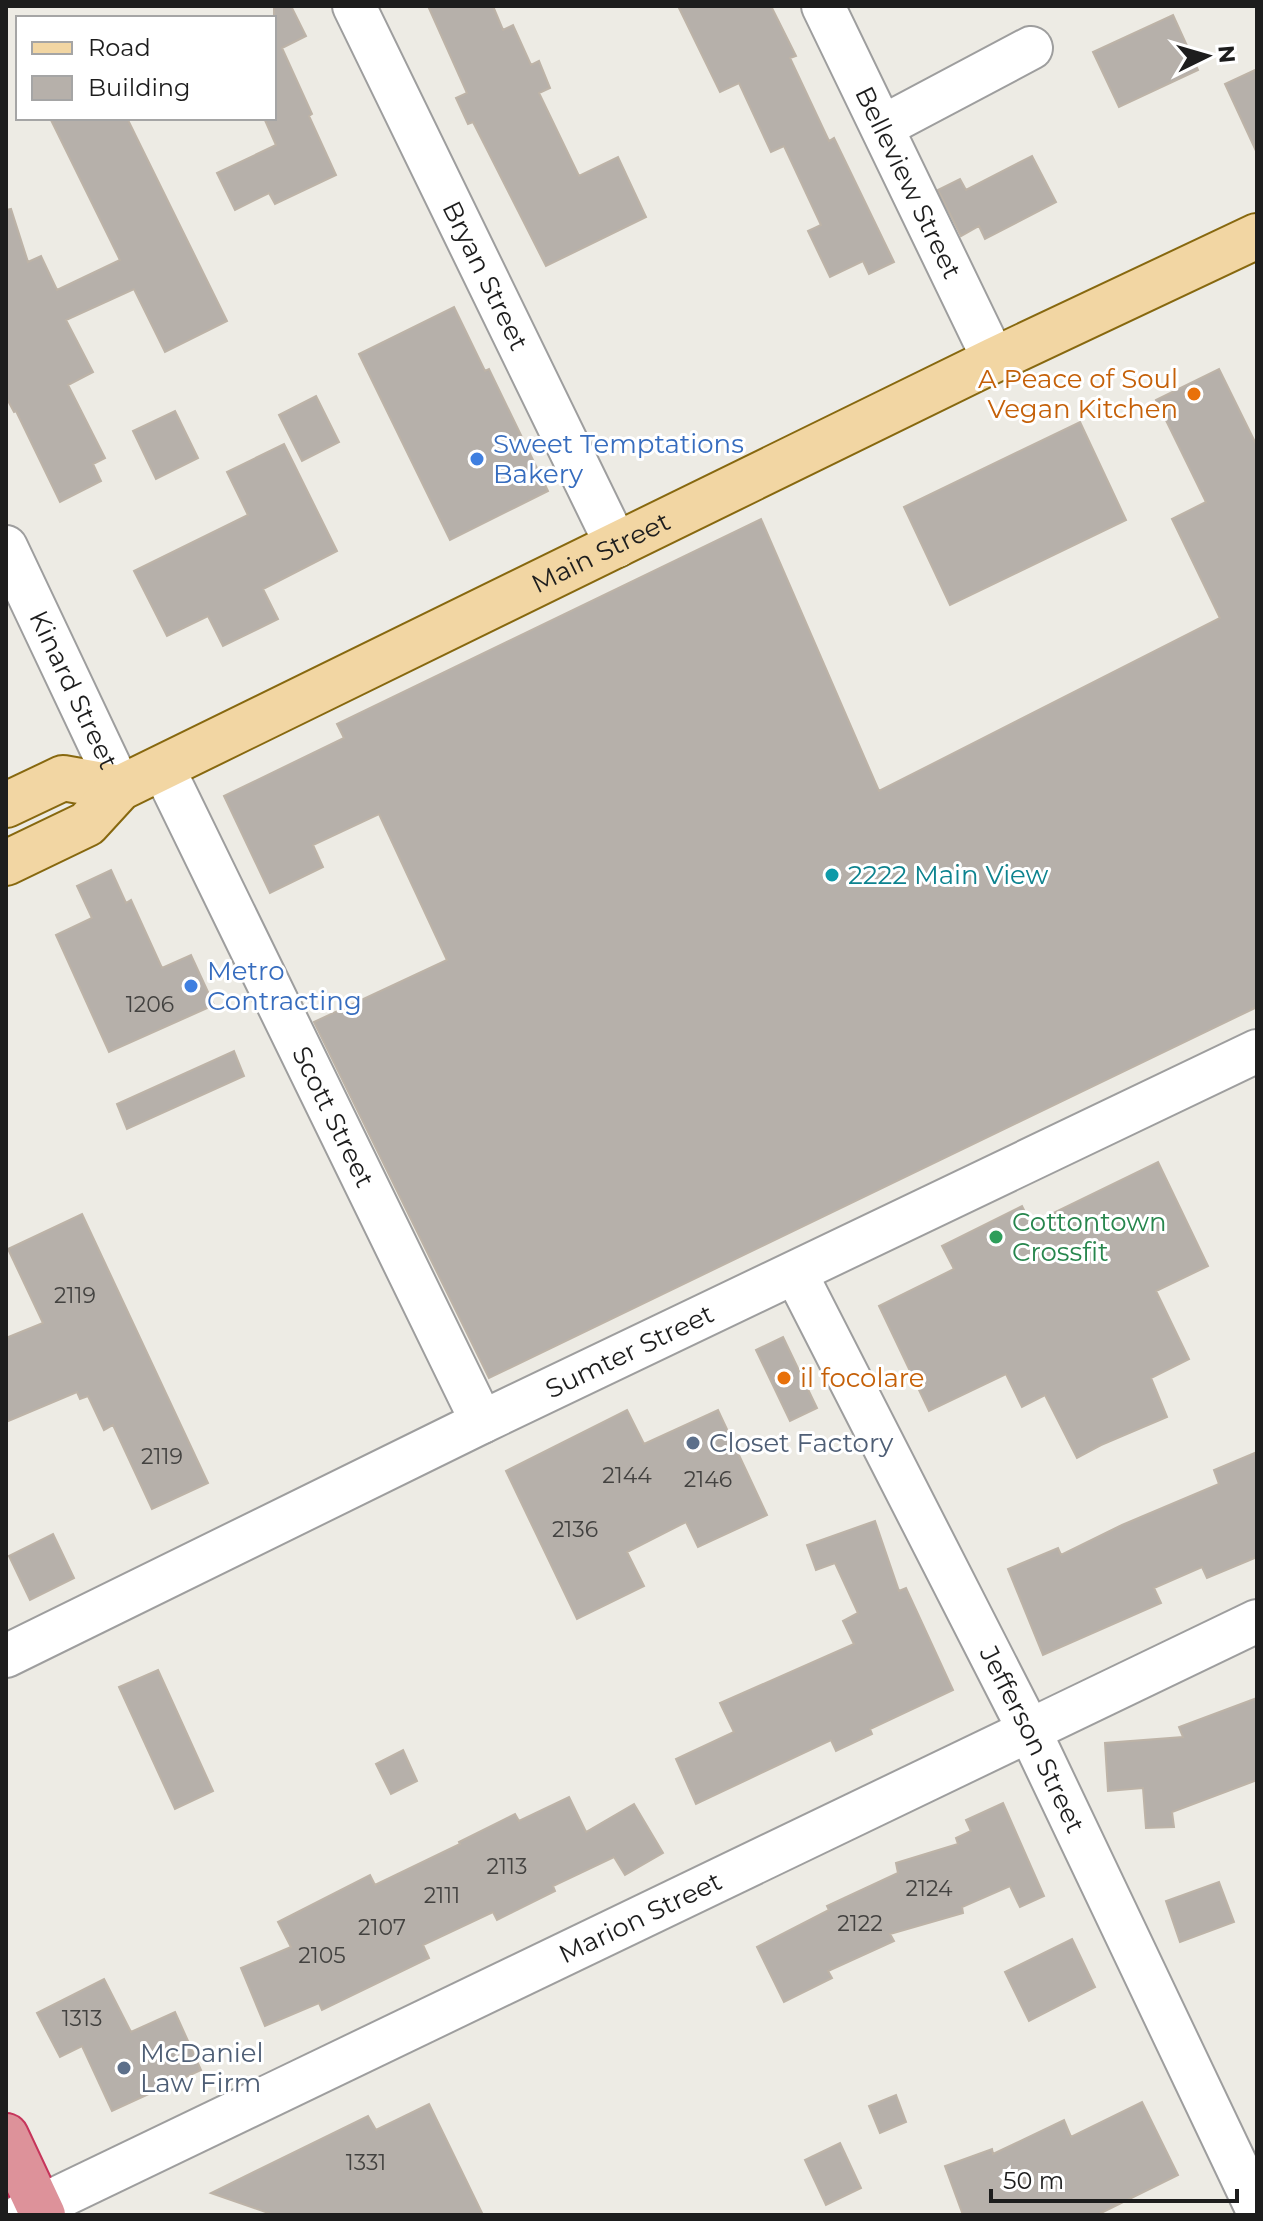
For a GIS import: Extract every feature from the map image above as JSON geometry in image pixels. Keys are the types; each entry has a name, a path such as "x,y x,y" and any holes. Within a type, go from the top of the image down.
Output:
{"highway":[{"path":"6,2136 35,2212"}],"main road":[{"name":"Main Street","path":"6,863 87,824 120,788 994,360 1255,241"},
{"path":"6,805 63,778 120,788"}],"street":[{"name":"Bryan Street","path":"354,6 617,546"},
{"name":"Belleview Street","path":"823,6 994,360"},
{"path":"882,127 1031,48"},
{"name":"Kinard Street","path":"6,547 120,788"},
{"name":"Scott Street","path":"163,768 482,1422"},
{"name":"Sumter Street","path":"6,1656 482,1422 1257,1051"},
{"name":"Jefferson Street","path":"796,1274 1029,1730 1257,2209"},
{"name":"Marion Street","path":"35,2212 1257,1621"},
{"path":"1244,2215 1257,2209"}],"building":[{"path":"274,6 291,6 306,36 282,48 336,175 275,204 269,193 235,210 217,173 276,145 265,120 276,120"},
{"path":"428,6 493,6 503,30 513,25 531,65 539,61 550,88 539,93 579,176 618,157 646,217 546,266 473,122 468,124 456,98 467,93"},
{"path":"678,6 771,6 796,56 790,58 829,141 834,138 894,262 869,274 863,261 830,277 808,231 821,225 784,146 771,152 739,83 720,92"},
{"path":"1173,15 1198,70 1119,107 1093,52"},
{"path":"1257,69 1257,153 1225,84"},
{"path":"51,120 128,120 227,321 165,352 134,289 66,320 93,372 68,385 105,458 93,464 101,481 60,502 16,411 6,397 6,210 11,209 28,262 41,256 57,290 120,260"},
{"path":"1032,156 1056,202 985,239 979,226 961,236 938,190 960,179 966,190"},
{"path":"454,307 485,371 489,369 548,491 450,540 359,354"},
{"name":"2222 Main View","path":"1219,369 1257,446 1257,1007 489,1378 314,1022 447,960 379,814 313,845 323,867 270,893 224,796 344,738 337,724 761,519 879,791 1220,618 1172,519 1206,502 1156,400"},
{"path":"316,396 339,442 302,461 279,415"},
{"path":"175,411 198,458 156,479 133,431"},
{"path":"1080,422 1126,520 950,605 904,507"},
{"path":"284,444 337,551 263,589 278,619 223,646 208,616 167,636 134,571 248,515 227,472"},
{"path":"111,870 126,903 131,900 162,968 191,955 214,1005 109,1052 56,935 92,918 77,886"},
{"path":"234,1051 244,1076 127,1129 117,1104"},
{"path":"1158,1162 1208,1266 1156,1291 1189,1359 1151,1378 1167,1417 1077,1458 1045,1395 1022,1407 1006,1374 929,1411 879,1306 954,1269 942,1246 1022,1206 1031,1224"},
{"path":"82,1214 208,1483 152,1509 113,1425 104,1430 88,1396 80,1399 77,1392 6,1422 6,1338 43,1323 8,1249"},
{"path":"783,1337 817,1408 790,1421 756,1350"},
{"path":"627,1410 644,1444 718,1410 767,1515 698,1547 686,1522 627,1552 644,1586 577,1619 506,1471"},
{"path":"1257,1452 1257,1557 1207,1578 1202,1567 1154,1588 1161,1603 1043,1655 1008,1569 1058,1548 1061,1555 1219,1484 1214,1470"},
{"path":"875,1521 899,1591 906,1588 953,1690 870,1729 872,1734 836,1751 831,1740 696,1804 676,1759 734,1732 720,1703 854,1644 843,1621 858,1613 835,1563 816,1570 807,1545"},
{"path":"53,1534 74,1578 30,1600 9,1556"},
{"path":"158,1670 213,1791 175,1809 119,1687"},
{"path":"1257,1698 1257,1780 1172,1812 1174,1827 1146,1828 1143,1788 1108,1791 1105,1743 1183,1737 1179,1727"},
{"path":"403,1750 417,1781 391,1794 376,1764"},
{"path":"569,1797 586,1832 634,1804 663,1853 625,1875 614,1857 553,1886 555,1891 497,1920 493,1912 423,1945 429,1958 322,2010 319,2003 265,2026 241,1968 291,1947 278,1922 370,1875 375,1885 515,1814 519,1821"},
{"path":"1003,1803 1044,1896 1020,1907 1010,1886 962,1907 963,1913 890,1934 894,1941 828,1971 832,1978 784,2002 757,1947 829,1910 827,1906 898,1873 896,1863 958,1844 956,1838 971,1831 966,1820"},
{"path":"1219,1882 1234,1922 1180,1942 1166,1901"},
{"path":"1072,1939 1095,1987 1029,2021 1005,1972"},
{"path":"104,1979 131,2032 175,2012 201,2070 112,2111 82,2046 60,2057 37,2013"},
{"path":"896,2095 906,2122 880,2133 869,2106"},
{"path":"1142,2102 1178,2175 1097,2215 963,2215 945,2166 992,2149 993,2154 1064,2120 1071,2137"},
{"path":"429,2104 483,2215 274,2215 211,2193 368,2116 376,2130"},
{"path":"840,2143 861,2188 826,2205 805,2160"}],"place":[{"name":"A Peace of Soul Vegan Kitchen","path":"1194,394"},
{"name":"Sweet Temptations Bakery","path":"477,459"},
{"name":"2222 Main View","path":"832,875"},
{"name":"Metro Contracting","path":"191,986"},
{"name":"Cottontown Crossfit","path":"996,1237"},
{"name":"il focolare","path":"784,1378"},
{"name":"Closet Factory","path":"693,1443"},
{"name":"McDaniel Law Firm","path":"124,2068"}]}
